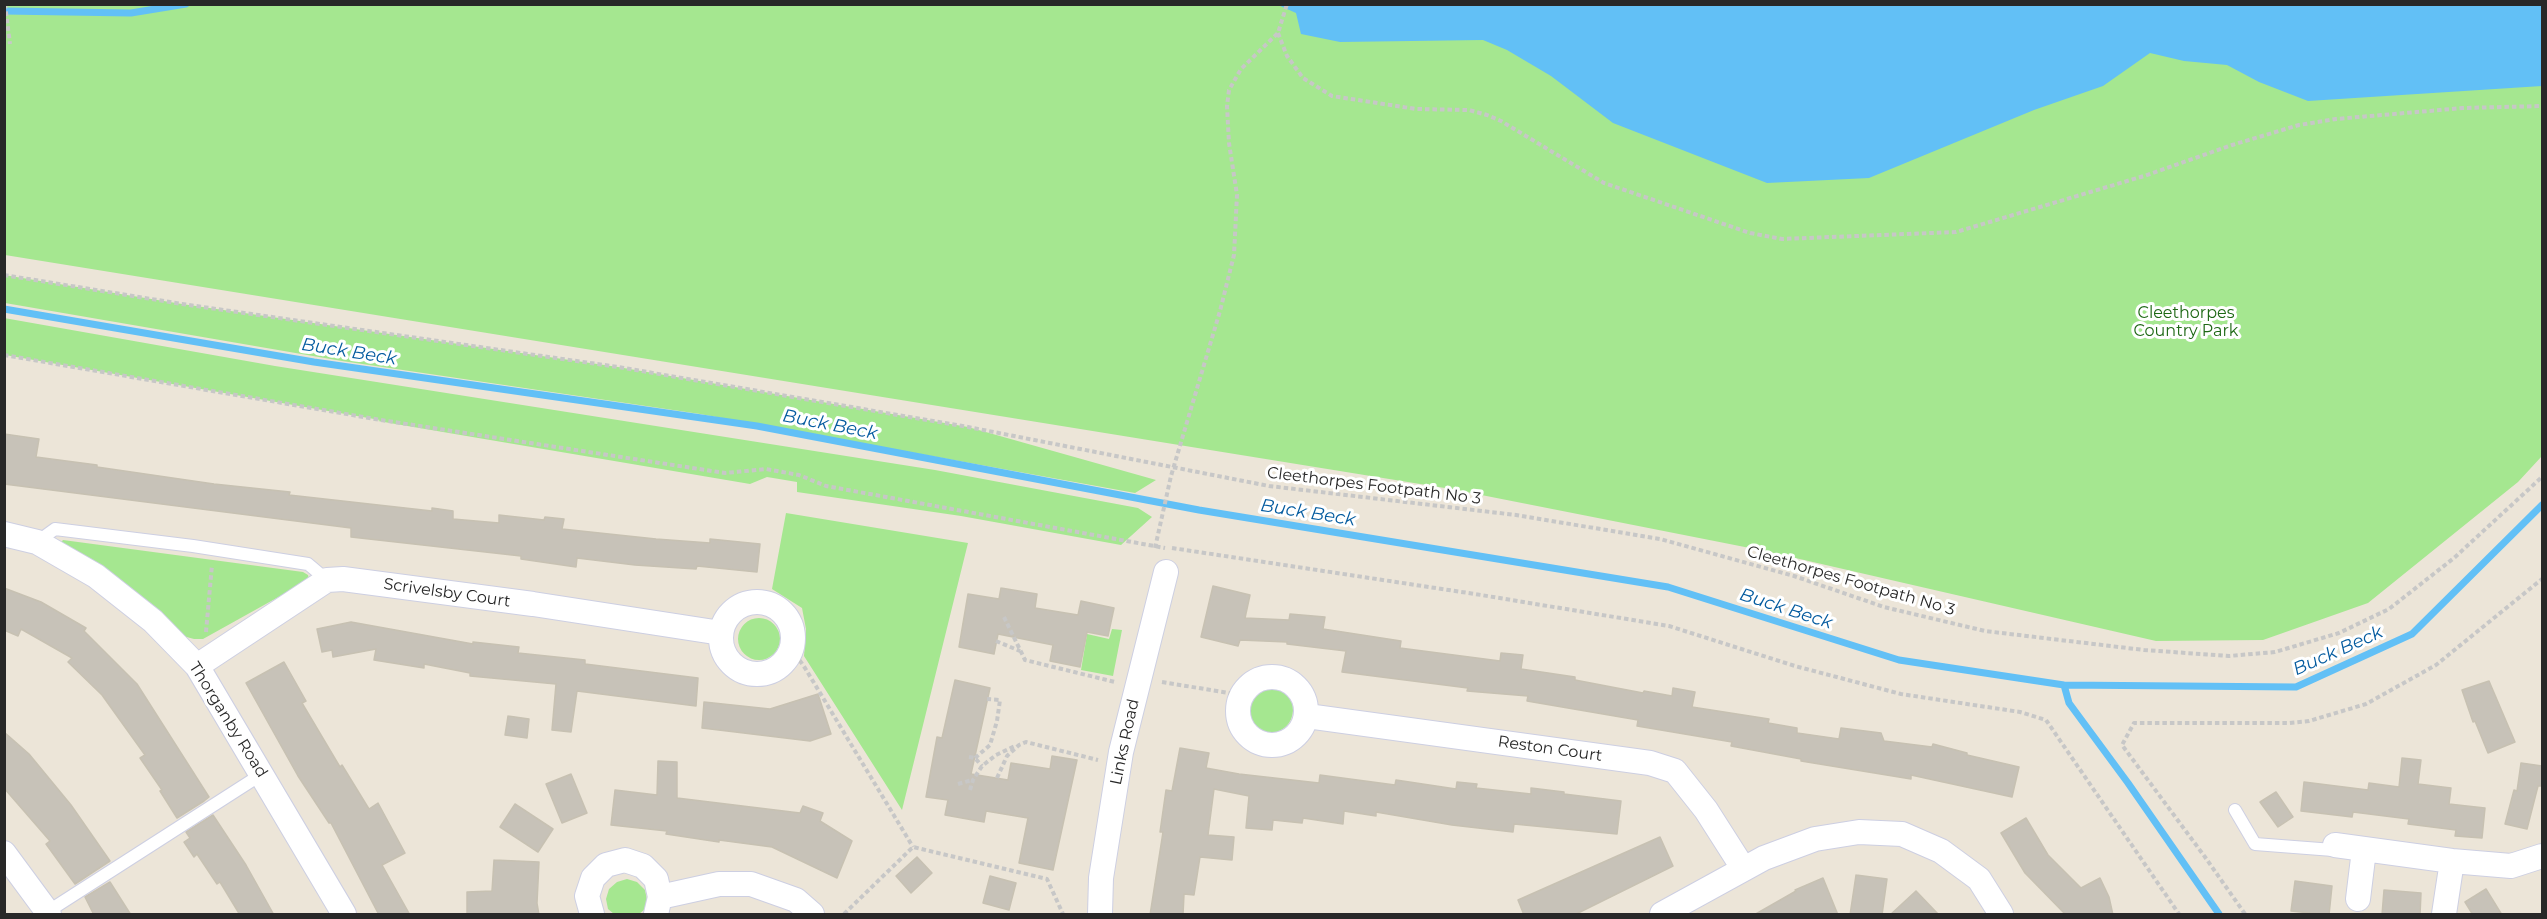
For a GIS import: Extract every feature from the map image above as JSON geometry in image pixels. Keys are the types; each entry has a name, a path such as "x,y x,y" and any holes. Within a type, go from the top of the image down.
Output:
{"street":[{"name":"Thorganby Road","path":"4,534 37,542 96,576 202,663 261,774 344,915"},
{"name":"Links Road","path":"1100,915 1101,878 1119,765 1137,683 1166,572"},
{"name":"Scrivelsby Court","path":"327,580 343,579 533,604 721,633"},
{"path":"202,663 327,580"},
{"path":"763,601 781,609 793,625 791,648 787,661 771,672 752,675 735,667 724,652 721,633 728,615 744,603 763,601"},
{"path":"1275,676 1289,680 1300,689 1306,702 1306,716 1301,730 1291,740 1276,745 1262,744 1249,737 1240,724 1237,710 1241,695 1249,684 1262,677 1275,676"},
{"name":"Reston Court","path":"1306,716 1650,763 1675,771 1706,810 1743,868"},
{"path":"1662,915 1764,858 1815,839 1859,832 1902,834 1941,852 1980,879 2001,915"},
{"path":"2335,845 2452,861 2511,866 2542,856"},
{"path":"2358,899 2364,849"},
{"path":"4,853 48,913"},
{"path":"592,915 587,896 592,878 606,865 625,860 643,866 656,879 658,906 719,884 751,884 796,900 812,915"},
{"path":"2444,915 2452,861"}],"lane":[{"path":"37,542 55,529 213,549 308,564 327,580"},
{"path":"48,913 261,774"},
{"path":"2235,810 2255,844 2333,850 2335,845"}],"path":[{"path":"5,4 10,44"},
{"path":"1160,529 1171,476 1220,311 1234,255 1236,195 1229,143 1227,106 1229,90 1240,69 1278,33 1287,4"},
{"path":"1278,33 1287,56 1302,78 1332,96 1416,109 1469,110 1487,115 1501,121 1604,183 1750,233 1782,239 1956,232 2144,176 2232,145 2300,125 2336,119 2463,108 2542,106"},
{"name":"Cleethorpes Footpath No 3","path":"4,275 618,367 956,424 1269,486 1516,515 1660,539 1794,576 1884,607 1985,632 2145,650 2229,656 2275,652 2339,633 2389,609 2454,558 2542,477"},
{"path":"4,356 381,420 724,473 766,469 799,475 826,486 1155,547 1195,550 1669,626 1795,666 1901,694 2020,712 2046,720 2179,915"},
{"path":"202,663 213,549"},
{"path":"2245,915 2205,856 2122,745 2134,723 2289,723 2309,721 2366,704 2436,665 2542,579"},
{"path":"1004,617 1025,660 1137,683 1241,695"},
{"path":"996,641 1021,652"},
{"path":"791,648 913,847 1047,879 1062,915"},
{"path":"975,758 990,745 997,721 1000,700 987,699"},
{"path":"970,790 982,766 996,755 1026,742 1119,765"},
{"path":"998,778 1007,756 1018,745"},
{"path":"969,757 975,758 982,766"},
{"path":"958,784 973,780"},
{"path":"844,915 913,847"}],"green space":[{"name":"Cleethorpes Country Park","path":"4,5 2542,5 2542,456 2518,482 2368,603 2263,640 2156,641 1765,551 1451,489 5,255"},
{"path":"4,275 182,304 618,367 968,427 1156,480 1135,493 700,414 342,361 5,303"},
{"path":"4,318 275,366 935,470 1138,508 1152,517 1121,545 961,516 797,492 797,482 767,477 750,484 378,421 380,420 5,355"},
{"path":"786,513 968,543 902,810 804,656 806,629 802,608 772,589"},
{"path":"63,540 303,572 308,575 309,580 203,639 194,639 183,636 59,545"},
{"path":"759,618 767,619 774,624 779,631 779,647 774,654 767,659 759,660 751,659 744,654 739,647 738,639 739,631 744,624 751,619"},
{"path":"1112,629 1122,630 1113,676 1081,670 1087,634 1109,639"},
{"path":"1270,687 1286,694 1293,710 1286,726 1270,733 1254,726 1247,710 1254,694"},
{"path":"627,879 637,882 645,890 647,900 644,910 639,914 614,914 608,909 606,899 609,889 617,882"}],"water":[{"path":"1278,5 2542,5 2542,86 2308,101 2259,82 2227,65 2184,61 2150,53 2103,86 2034,110 1869,178 1767,183 1613,123 1551,76 1507,50 1483,40 1340,42 1301,34 1296,13"}],"building":[{"path":"4,434 39,439 36,457 214,484 290,492 289,495 432,511 432,508 453,511 453,519 499,523 499,515 544,520 545,517 564,519 562,529 656,539 710,543 710,539 760,544 757,572 697,566 696,569 635,565 577,558 576,567 521,559 521,556 351,537 351,528 4,484"},
{"path":"1213,586 1250,595 1245,618 1289,620 1290,614 1325,617 1323,629 1401,641 1400,648 1500,661 1501,653 1523,655 1521,669 1575,677 1575,680 1643,693 1644,691 1672,696 1673,688 1695,692 1692,707 1769,719 1768,723 1797,728 1797,733 1839,739 1841,728 1881,733 1884,741 1932,747 1933,744 1967,753 1967,755 2019,767 2012,797 1911,775 1911,779 1801,761 1801,759 1731,746 1732,742 1637,726 1638,720 1527,701 1528,696 1467,691 1468,688 1342,672 1346,651 1287,644 1287,642 1240,640 1238,646 1201,637"},
{"path":"4,588 41,602 86,628 84,631 137,684 209,797 177,818 160,791 162,790 140,758 145,755 102,695 68,662 72,658 21,629 18,636 4,630"},
{"path":"1001,588 1037,594 1035,608 1078,615 1081,601 1114,608 1108,636 1087,632 1080,667 1050,661 1053,645 998,634 994,654 959,647 968,594 999,599"},
{"path":"351,622 473,644 473,642 519,647 518,653 585,660 585,664 698,678 696,706 577,691 571,732 552,730 556,684 470,676 470,673 424,664 424,668 374,660 376,649 333,657 332,650 322,652 317,629"},
{"path":"284,662 306,701 302,703 340,767 342,765 369,809 378,803 405,853 382,865 410,915 379,915 331,823 298,776 246,683"},
{"path":"955,680 990,688 971,774 1008,780 1011,763 1050,769 1052,756 1077,760 1053,870 1019,863 1028,818 986,811 984,822 945,815 948,800 926,797 937,737 942,738"},
{"path":"2489,681 2515,742 2488,753 2475,721 2473,722 2462,690"},
{"path":"818,694 831,734 810,741 702,728 704,702 770,709"},
{"path":"508,716 529,719 527,738 505,735"},
{"path":"4,732 29,754 71,805 110,861 75,884 46,844 50,841 4,788"},
{"path":"1180,748 1209,753 1206,768 1239,774 1319,783 1320,775 1395,785 1396,780 1456,789 1457,782 1477,784 1476,788 1531,794 1531,788 1621,801 1617,834 1514,824 1513,832 1452,825 1376,812 1376,816 1344,811 1343,824 1303,818 1302,823 1273,820 1272,830 1246,828 1249,796 1214,789 1208,835 1234,837 1232,860 1200,857 1194,895 1184,894 1183,915 1150,915 1163,832 1160,832 1166,790 1172,791"},
{"path":"2402,758 2421,760 2418,784 2451,788 2449,804 2485,808 2482,838 2455,836 2456,830 2408,824 2409,819 2353,812 2352,817 2301,811 2304,782 2368,790 2369,783 2399,787"},
{"path":"658,761 677,762 677,798 800,813 803,806 823,813 820,821 852,841 837,878 772,847 719,840 719,842 666,834 667,831 611,825 615,790 657,795"},
{"path":"2521,763 2542,766 2542,786 2538,786 2527,829 2505,824 2514,790 2517,791"},
{"path":"571,774 587,813 562,823 546,784"},
{"path":"2276,792 2293,817 2278,827 2260,802"},
{"path":"515,804 553,829 538,852 500,827"},
{"path":"213,815 246,865 274,915 240,915 220,882 217,884 197,854 194,857 184,842 190,838 186,832"},
{"path":"2026,818 2048,855 2081,888 2100,878 2109,897 2113,915 2066,915 2025,873 2001,833"},
{"path":"1660,837 1673,866 1574,915 1524,915 1518,900"},
{"path":"917,857 932,873 911,893 896,876"},
{"path":"494,860 539,862 537,903 539,915 467,915 467,892 492,891"},
{"path":"1856,875 1887,879 1882,915 1850,915"},
{"path":"990,876 1016,883 1009,910 983,903"},
{"path":"1823,878 1838,915 1754,915 1795,890"},
{"path":"2295,881 2332,886 2329,915 2291,911"},
{"path":"110,882 131,915 94,915 85,897"},
{"path":"2486,889 2502,915 2473,915 2465,902"},
{"path":"2384,890 2421,893 2420,915 2382,915"},
{"path":"1916,891 1939,915 1890,915"}],"waterway":[{"path":"4,11 131,13 186,4"},
{"name":"Buck Beck","path":"4,309 314,362 757,426 1199,510 1668,587 1899,660 2064,685 2296,687 2412,634 2542,505"},
{"path":"2064,685 2069,703 2219,914"}]}
